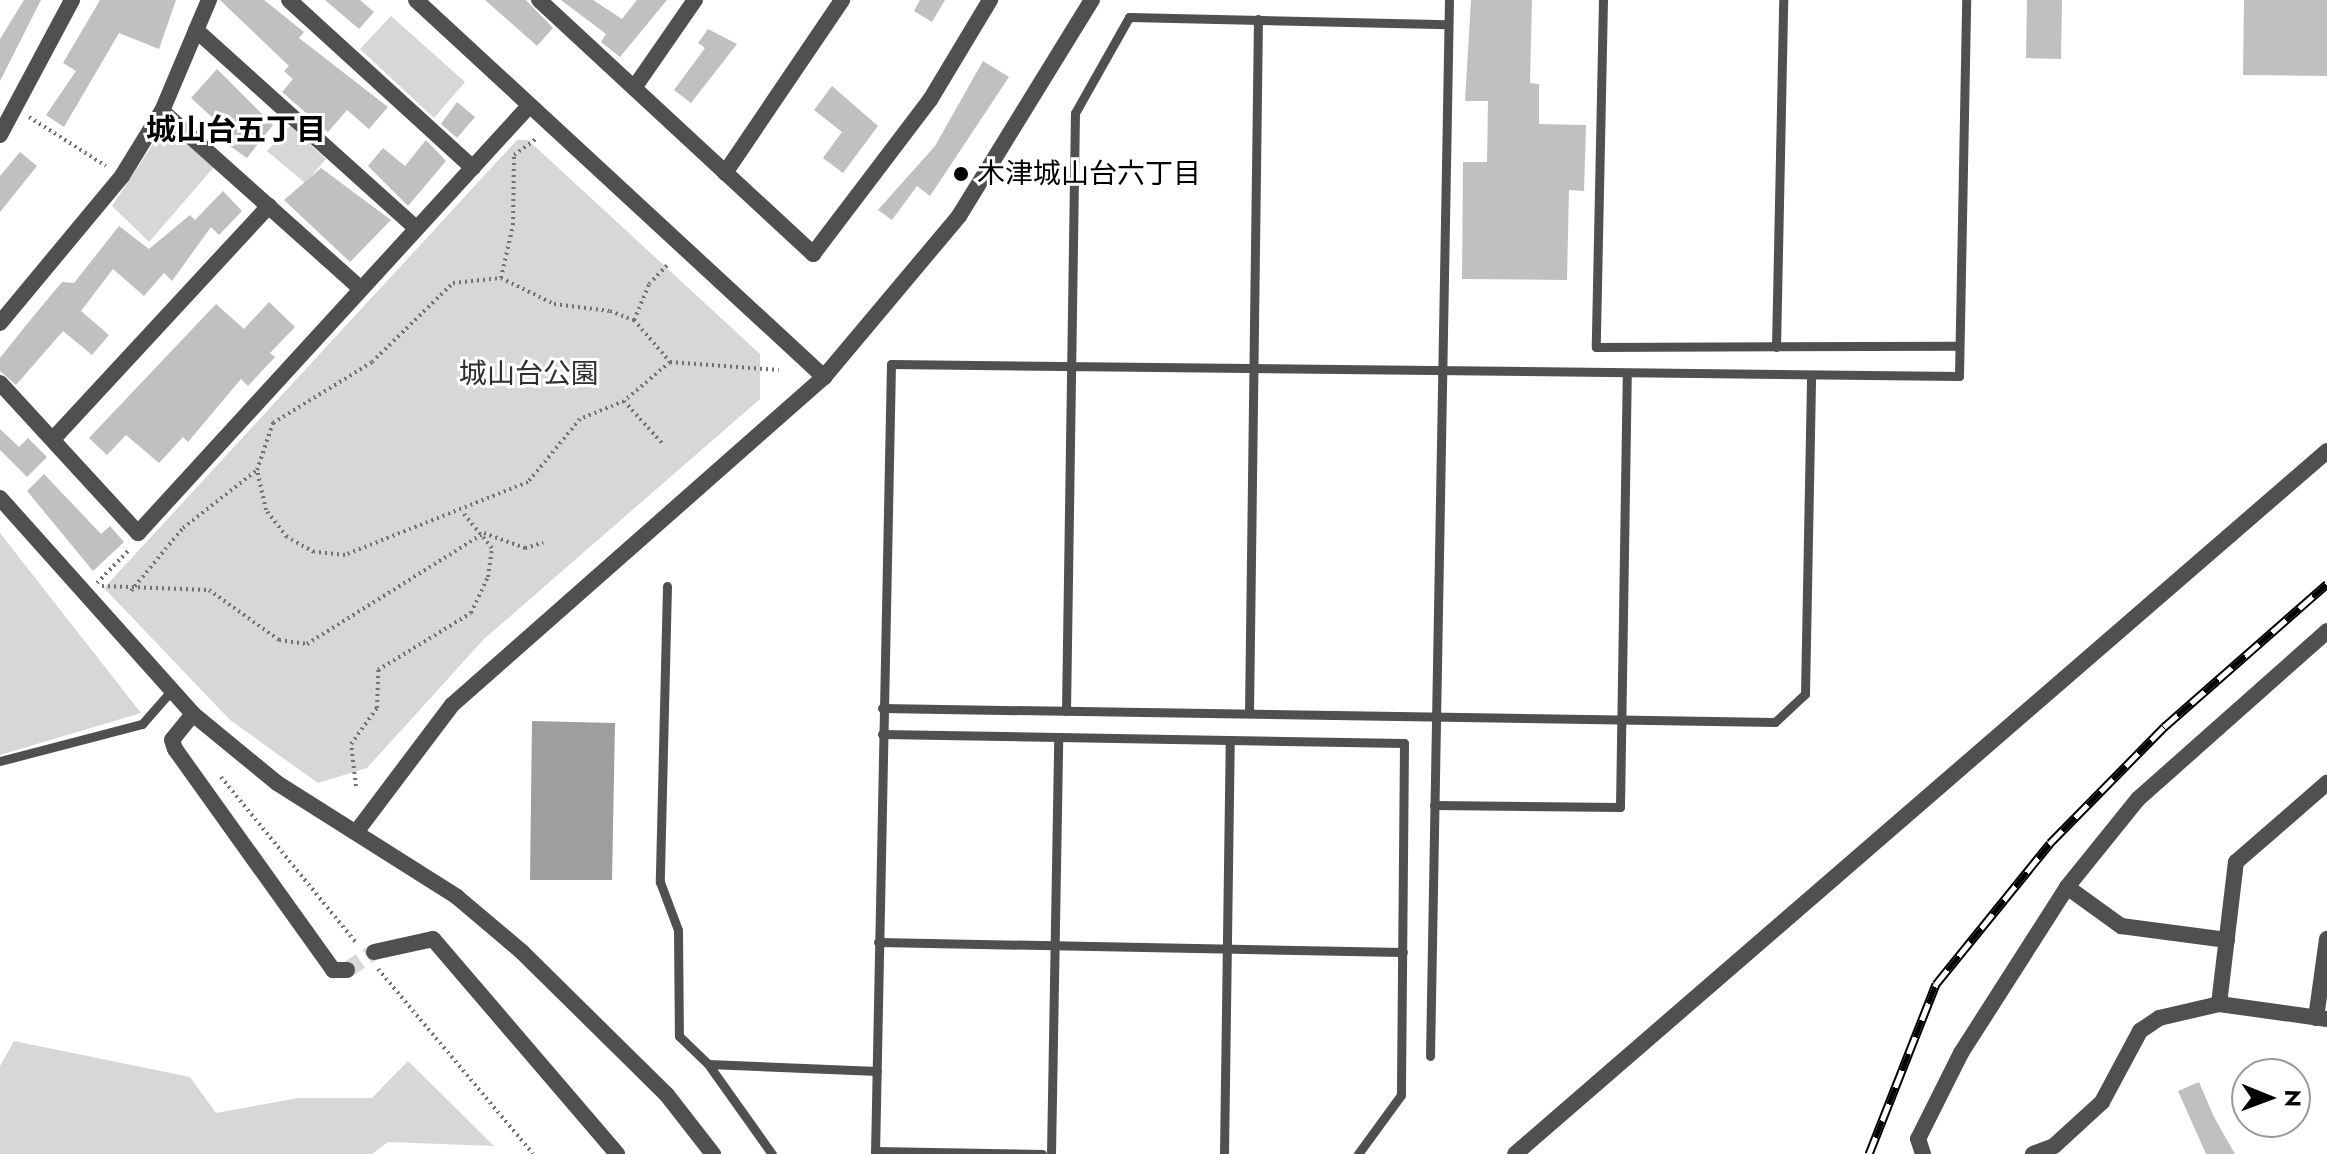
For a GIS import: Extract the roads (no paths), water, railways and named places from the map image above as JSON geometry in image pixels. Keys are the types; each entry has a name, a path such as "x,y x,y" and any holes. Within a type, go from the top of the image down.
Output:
{"street":[{"path":"0,135 17,109 72,0"},
{"path":"0,323 122,176 162,111 209,0"},
{"path":"289,0 473,168"},
{"path":"416,0 824,377"},
{"path":"634,88 695,0"},
{"path":"725,173 842,0"},
{"path":"542,1 813,254 864,195 990,0"},
{"path":"357,831 452,705 824,377 959,216 1092,0"},
{"path":"196,30 415,227"},
{"path":"0,383 55,437 138,533 359,287 529,106"},
{"path":"162,111 359,287"},
{"path":"55,437 269,206"},
{"path":"1515,1154 2327,451"},
{"path":"0,498 91,590 193,714 277,783 457,897 522,952 667,1095 713,1154"},
{"path":"1923,1154 1918,1139 1961,1053 2067,887 2138,799 2327,631"},
{"path":"193,714 172,740 175,749 333,970 347,970"},
{"path":"2219,1004 2236,862 2327,783"},
{"path":"2067,887 2121,926 2227,940"},
{"path":"374,952 433,939 617,1154"},
{"path":"2033,1154 2054,1146 2102,1102 2140,1031 2159,1018 2219,1004 2321,1018 2327,939"}],"lane":[{"path":"1430,1056 1449,0"},
{"path":"1603,0 1596,347 1959,346"},
{"path":"1776,347 1783,0"},
{"path":"1042,1154 875,1152 891,364 1959,376 1966,0"},
{"path":"1066,711 1075,113 1129,17 1448,24"},
{"path":"1249,713 1258,19"},
{"path":"1434,805 1620,807 1627,373"},
{"path":"882,708 1775,722 1805,694 1811,375"},
{"path":"667,586 660,882 678,930 679,1036 708,1064 772,1154"},
{"path":"0,761 142,724 171,691"},
{"path":"882,734 1404,743 1401,1095 1358,1154"},
{"path":"1051,1154 1058,737"},
{"path":"1224,1154 1230,742"},
{"path":"878,942 1403,952"},
{"path":"708,1064 877,1071"}],"tunnel":[{"path":"347,970 374,952"}],"railway":[{"path":"1869,1154 1936,984 2050,843 2164,727 2327,584"}],"place":[{"name":"木津城山台六丁目","path":"961,174"}],"district":[{"name":"城山台五丁目","path":"236,130"}],"park label":[{"name":"城山台公園","path":"529,374"}]}
